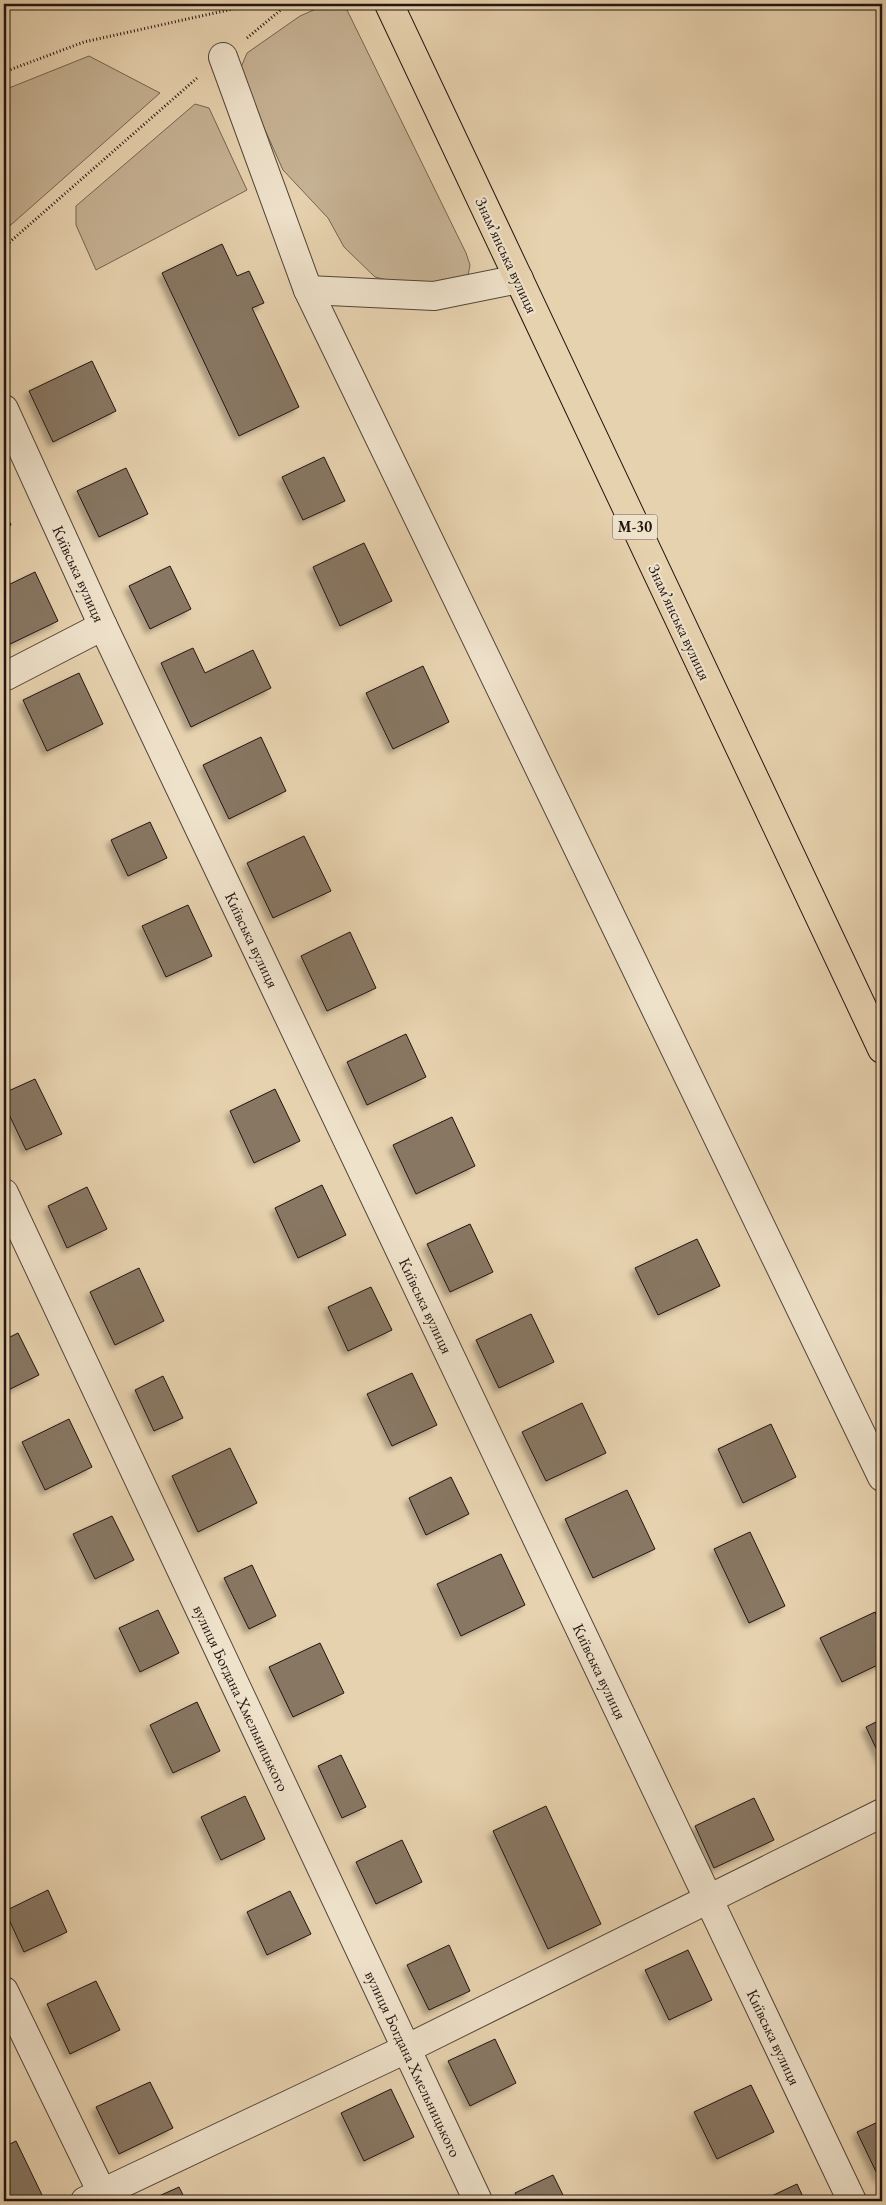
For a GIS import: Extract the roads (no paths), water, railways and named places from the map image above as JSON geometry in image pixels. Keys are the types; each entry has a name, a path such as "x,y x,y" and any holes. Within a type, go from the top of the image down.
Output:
{"highway":[{"name":"Знамʼянська вулиця","path":"389,4 882,1050"}],"street":[{"path":"223,57 308,290 882,1477"},
{"path":"308,290 434,296 518,279"},
{"name":"Київська вулиця","path":"4,409 103,626 852,2201"},
{"path":"4,678 103,626"},
{"name":"вулиця Богдана Хмельницького","path":"4,1193 478,2201"},
{"path":"4,1991 98,2198 406,2049 882,1813"}]}
